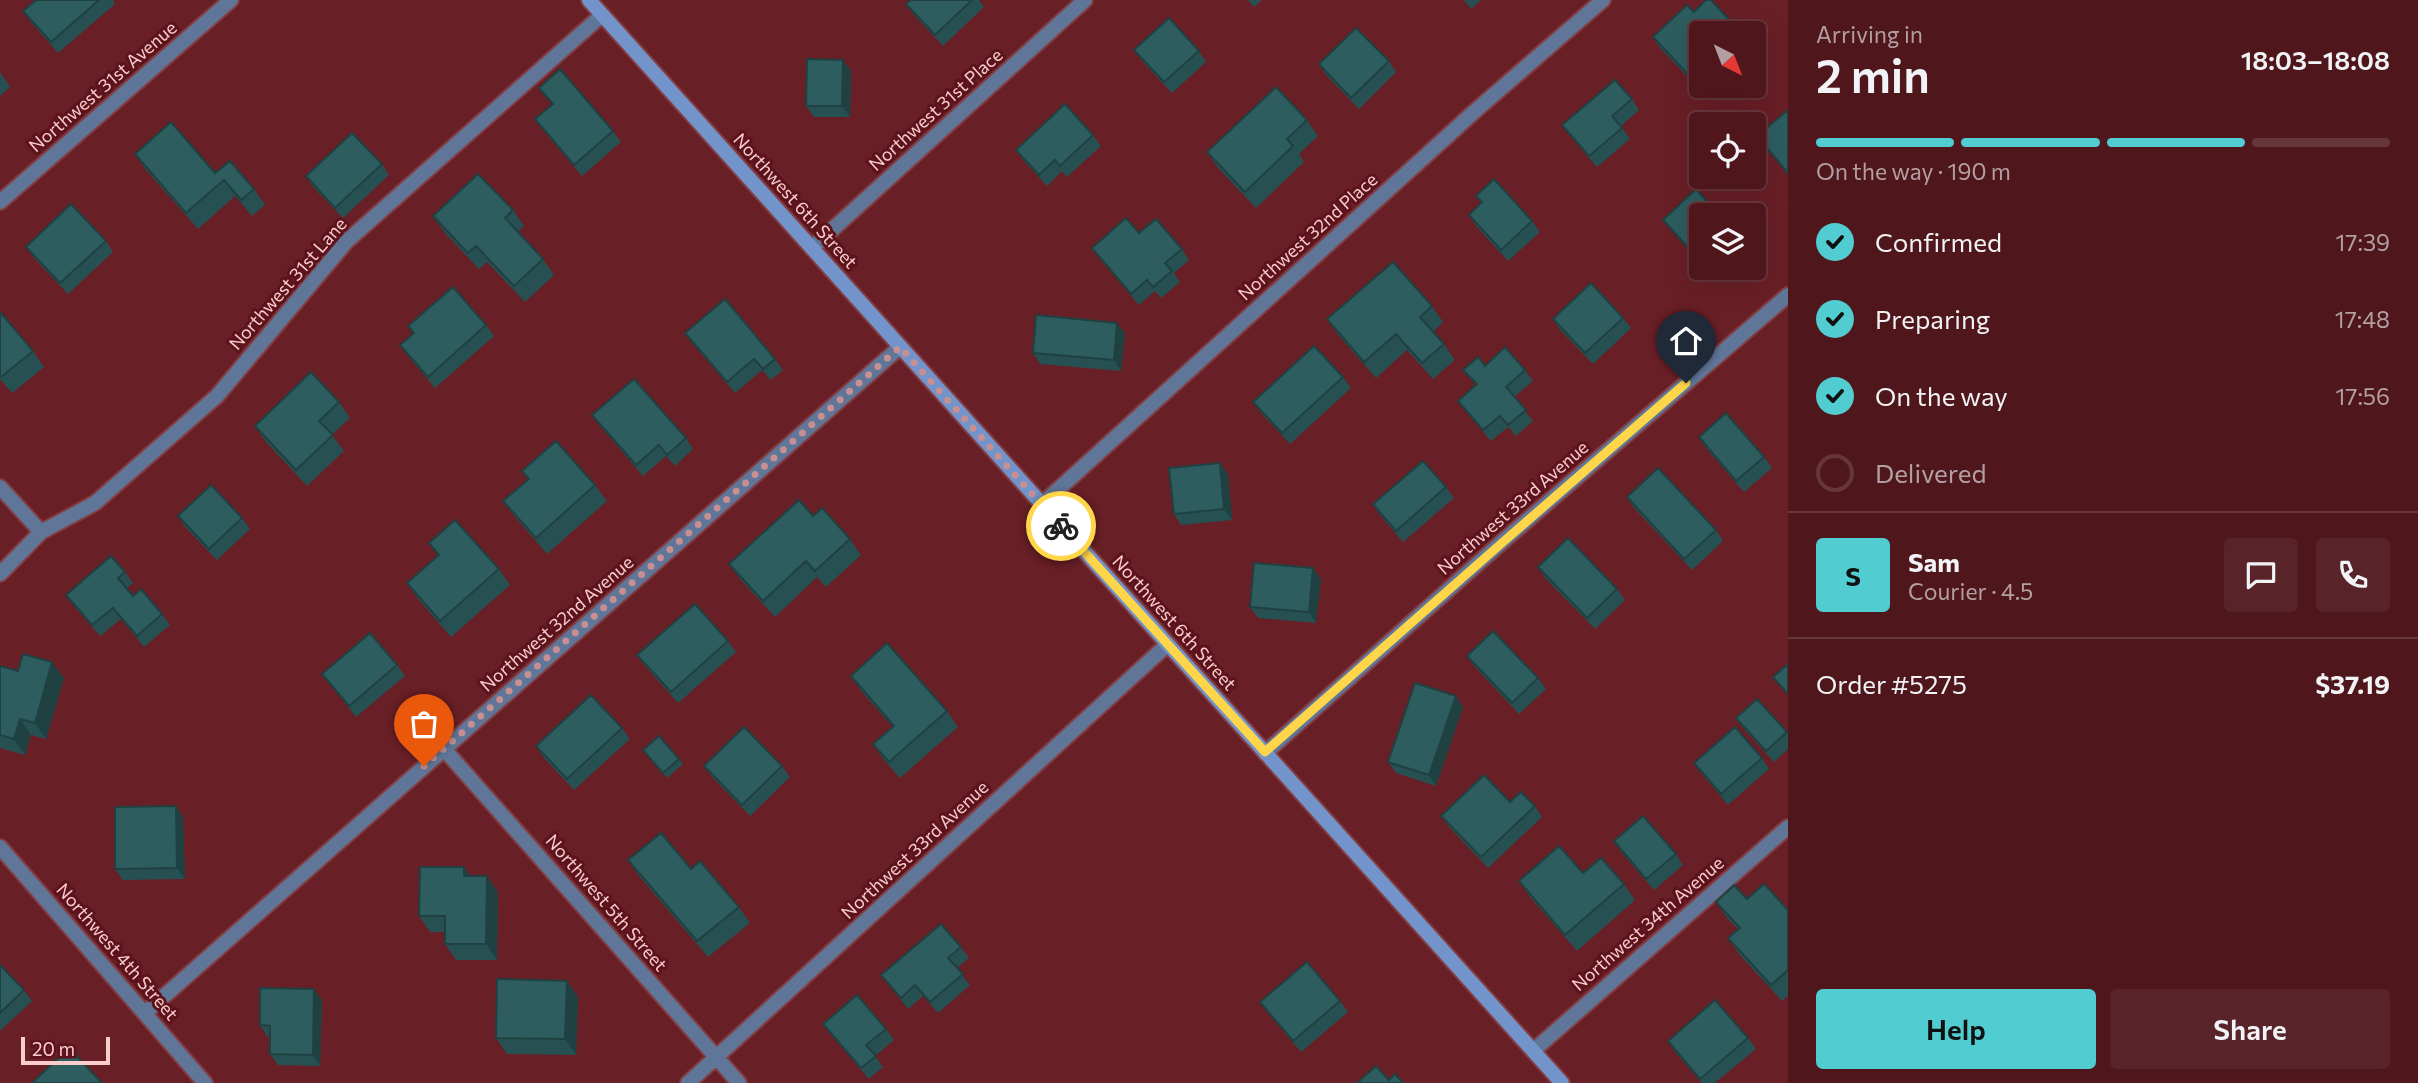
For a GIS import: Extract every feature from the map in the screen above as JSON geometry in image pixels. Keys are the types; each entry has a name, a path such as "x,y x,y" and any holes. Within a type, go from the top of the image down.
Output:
{"main road":[{"name":"Northwest 6th Street","path":"589,0 1562,1083"}],"street":[{"name":"Northwest 31st Avenue","path":"0,202 231,0"},
{"name":"Northwest 31st Place","path":"812,248 1085,0"},
{"name":"Northwest 32nd Place","path":"1041,505 1475,111 1603,0"},
{"name":"Northwest 31st Lane","path":"0,574 41,532 95,503 217,396 347,241 602,15"},
{"name":"Northwest 33rd Avenue","path":"1265,752 1788,295"},
{"name":"Northwest 32nd Avenue","path":"145,1013 900,347"},
{"path":"0,487 41,532"},
{"name":"Northwest 33rd Avenue","path":"688,1083 1168,644"},
{"name":"Northwest 5th Street","path":"444,749 739,1083"},
{"name":"Northwest 34th Avenue","path":"1533,1051 1788,827"},
{"name":"Northwest 4th Street","path":"0,847 205,1083"}],"building":[{"path":"36,0 99,0 51,42 23,11"},
{"path":"911,0 972,0 935,35 906,4"},
{"path":"1706,0 1711,0 1730,21 1689,21 1689,76 1653,37 1687,5 1694,12"},
{"path":"1169,18 1199,51 1164,82 1134,50"},
{"path":"1356,28 1389,61 1351,98 1319,64"},
{"path":"807,59 843,60 842,106 806,106"},
{"path":"560,69 613,131 574,165 535,119 553,104 539,88"},
{"path":"1615,80 1632,99 1612,116 1622,128 1589,156 1562,125"},
{"path":"1276,87 1307,120 1287,139 1293,146 1245,192 1207,152"},
{"path":"1065,104 1093,135 1060,166 1055,160 1039,175 1016,150"},
{"path":"1788,110 1788,173 1766,147 1766,128"},
{"path":"171,122 215,173 230,161 254,189 241,200 224,180 186,213 135,154"},
{"path":"352,133 382,164 335,208 306,176"},
{"path":"478,174 513,210 505,218 543,259 514,286 476,246 468,253 433,216"},
{"path":"1494,179 1532,221 1501,250 1469,215 1482,202 1476,196"},
{"path":"1696,189 1708,203 1689,203 1689,248 1663,220"},
{"path":"71,204 106,241 60,283 26,247"},
{"path":"1126,218 1139,233 1156,219 1182,249 1165,263 1172,271 1153,287 1147,280 1131,294 1092,248"},
{"path":"1393,262 1432,306 1420,317 1444,344 1422,363 1396,334 1364,362 1327,319"},
{"path":"1591,283 1623,318 1585,353 1553,319"},
{"path":"453,287 486,325 428,377 400,345 414,333 408,326"},
{"path":"725,299 775,359 763,369 754,359 727,382 685,333"},
{"path":"0,312 33,351 1,377 0,376"},
{"path":"1036,315 1117,323 1114,360 1033,353"},
{"path":"1314,346 1343,377 1282,433 1253,402"},
{"path":"1505,347 1525,370 1506,387 1526,410 1508,425 1500,416 1483,430 1458,401 1477,384 1463,370 1478,357 1485,366"},
{"path":"311,372 339,402 319,421 333,435 296,470 255,426"},
{"path":"634,379 686,438 667,455 659,445 636,465 592,415"},
{"path":"1726,413 1764,457 1736,481 1699,437"},
{"path":"556,441 595,485 536,538 503,501 529,479 522,471"},
{"path":"1423,461 1446,487 1396,531 1373,504"},
{"path":"1220,463 1224,509 1174,514 1169,468"},
{"path":"1658,468 1716,530 1684,559 1627,497"},
{"path":"211,485 242,518 209,549 178,516"},
{"path":"799,500 813,516 822,508 850,539 815,571 806,561 763,601 729,564"},
{"path":"455,520 499,569 440,621 407,583 439,555 429,543"},
{"path":"1568,538 1617,589 1587,618 1538,567"},
{"path":"111,556 125,572 118,578 133,596 141,589 162,614 137,636 113,608 92,625 66,595"},
{"path":"1254,563 1313,568 1309,612 1250,607"},
{"path":"695,604 728,641 671,692 637,655"},
{"path":"1493,631 1538,678 1512,703 1467,656"},
{"path":"370,633 397,665 349,706 322,674"},
{"path":"887,643 947,711 889,762 873,744 894,726 851,676"},
{"path":"23,654 52,662 35,723 20,719 14,739 0,735 0,666 18,671"},
{"path":"1788,664 1788,694 1773,677"},
{"path":"1415,683 1456,696 1429,775 1388,762"},
{"path":"591,695 622,728 567,779 536,746"},
{"path":"1757,699 1787,732 1766,751 1736,718"},
{"path":"744,727 782,766 742,805 704,766"},
{"path":"1735,727 1762,758 1721,794 1694,763"},
{"path":"659,736 679,759 663,773 643,750"},
{"path":"1484,775 1510,802 1521,792 1535,806 1481,857 1441,816"},
{"path":"176,806 177,868 115,869 115,807"},
{"path":"1643,816 1676,854 1646,879 1614,841"},
{"path":"661,833 691,869 700,861 739,907 697,941 628,860"},
{"path":"1559,846 1583,873 1601,858 1624,884 1565,935 1519,881"},
{"path":"420,867 464,867 464,876 487,876 486,944 445,944 445,916 419,916"},
{"path":"1764,884 1788,910 1788,970 1771,985 1728,938 1740,928 1716,902 1734,885 1747,899"},
{"path":"941,924 961,947 948,958 963,974 930,1002 915,985 901,998 881,975"},
{"path":"1307,962 1340,1001 1293,1041 1260,1002"},
{"path":"0,965 24,990 0,1013"},
{"path":"497,979 567,981 565,1039 496,1038"},
{"path":"260,988 314,989 313,1055 270,1054 270,1026 260,1025"},
{"path":"857,995 886,1029 866,1045 876,1056 861,1068 823,1024"},
{"path":"1715,1000 1748,1038 1700,1079 1668,1041"},
{"path":"69,1048 102,1083 32,1083"},
{"path":"1376,1066 1389,1080 1395,1074 1403,1083 1357,1083"}],"way so far":[{"path":"424,766 900,347 1061,526"}],"route":[{"path":"1061,526 1265,752 1686,383"}]}
